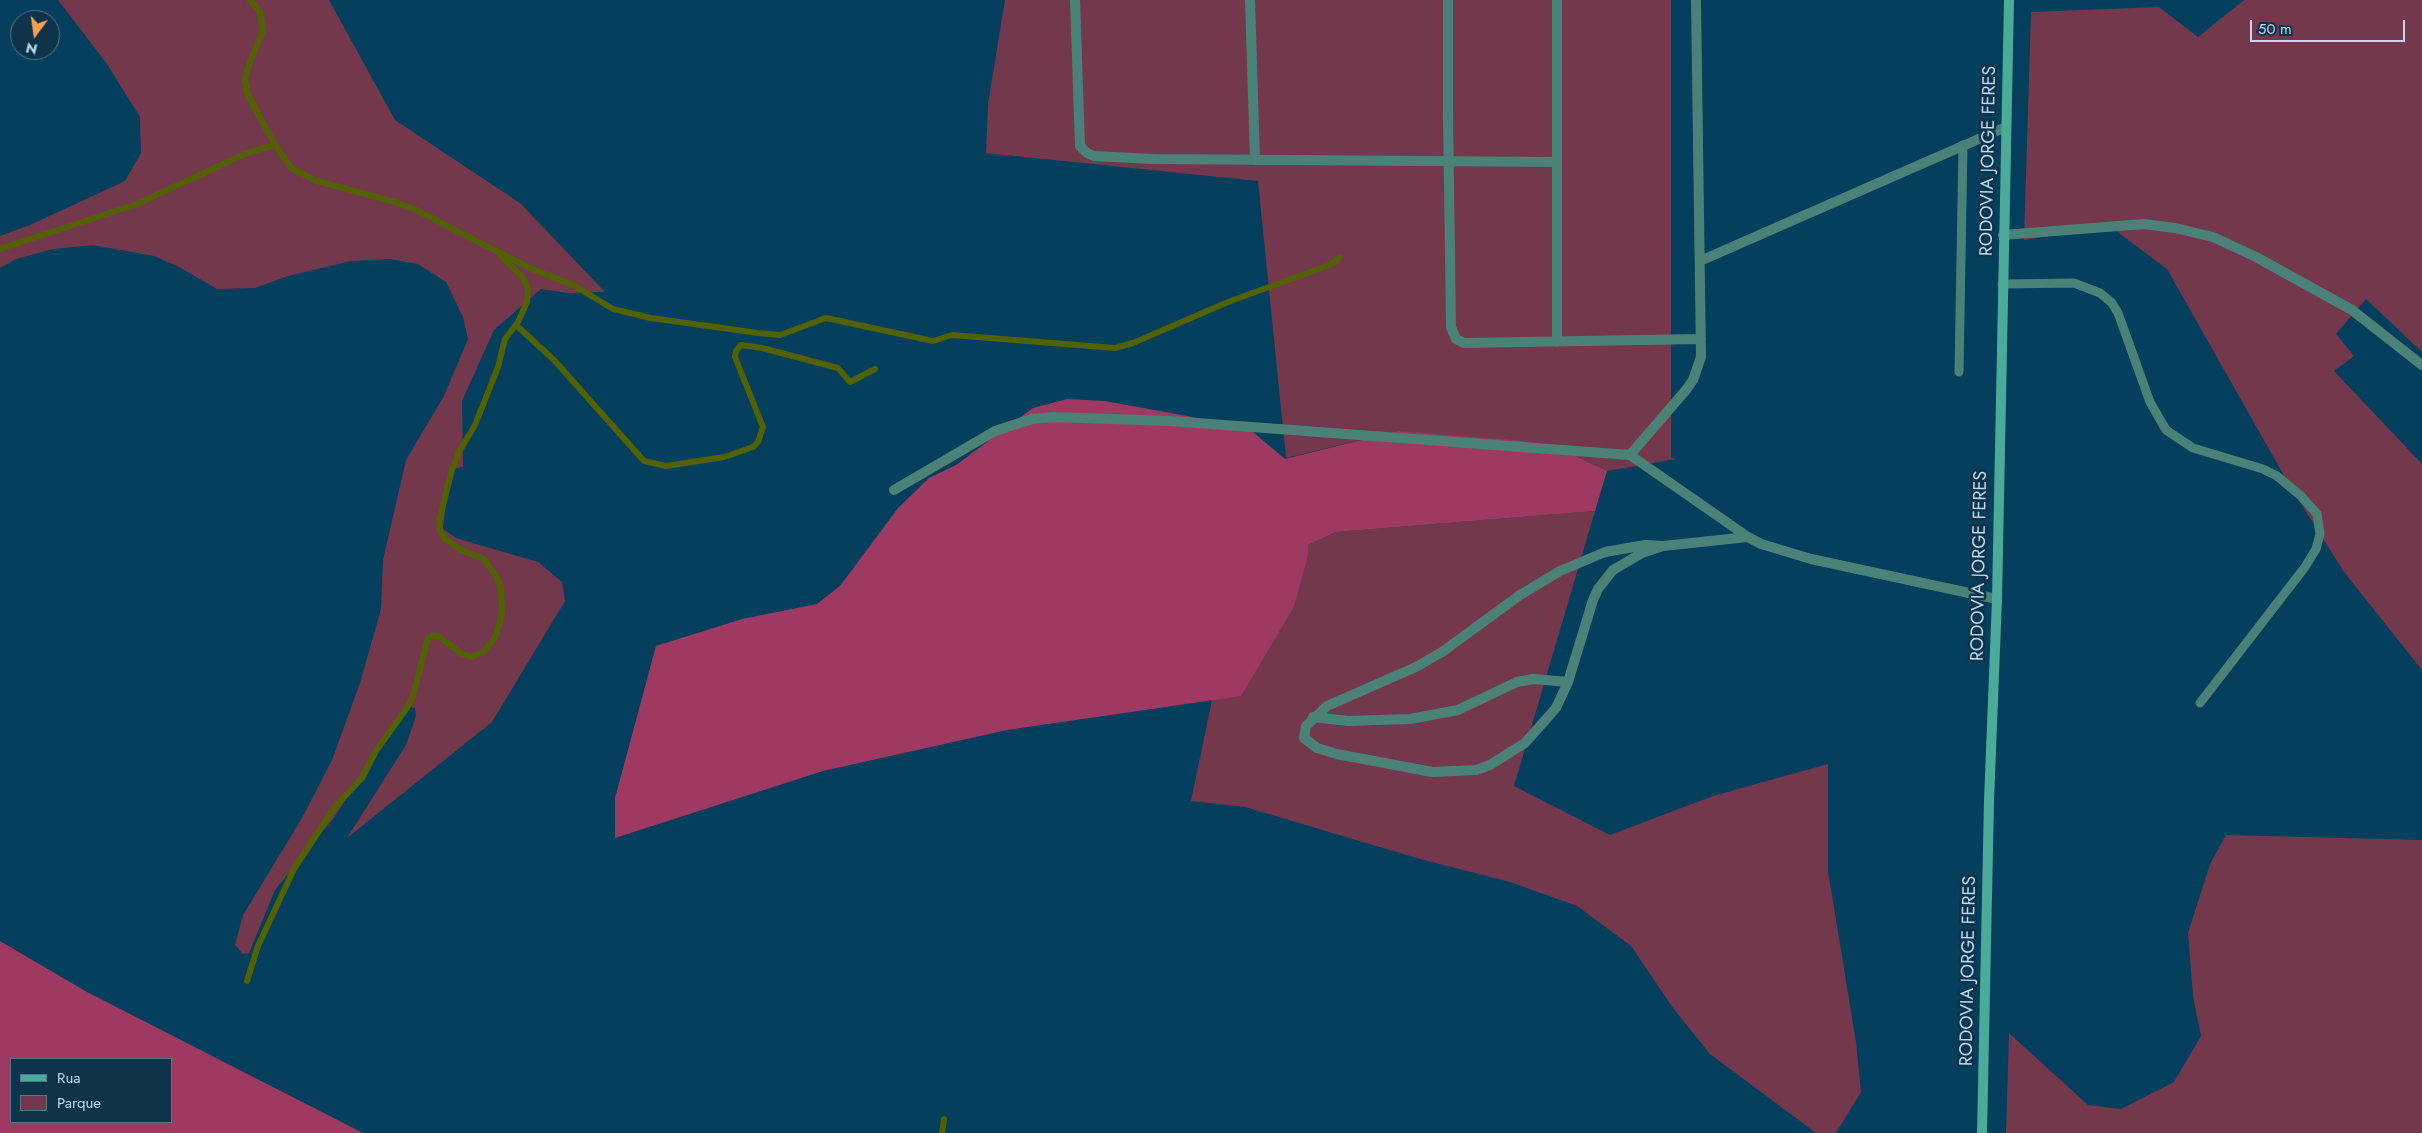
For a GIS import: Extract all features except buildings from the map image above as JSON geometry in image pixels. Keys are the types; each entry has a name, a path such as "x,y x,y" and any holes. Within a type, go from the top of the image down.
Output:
{"main road":[{"name":"RODOVIA JORGE FERES","path":"1982,1133 1989,791 1997,598 2009,0"}],"street":[{"path":"1075,0 1080,146 1087,153 1106,158 1557,162"},
{"path":"1250,0 1256,160"},
{"path":"1448,0 1451,327 1456,339 1464,343 1701,339"},
{"path":"1557,0 1557,342"},
{"path":"1630,455 1693,380 1701,357 1696,0"},
{"path":"1700,261 2006,127"},
{"path":"2003,234 2144,224 2175,228 2213,237 2256,256 2352,310 2422,365"},
{"path":"894,490 995,432 1032,419 1053,417 1180,422 1630,455 1748,537 1787,553 1997,598"},
{"path":"1663,546 1629,560 1604,579 1593,600 1568,682 1556,708 1525,743 1508,755 1476,770 1432,772 1317,748 1304,738 1306,726 1312,717 1334,702 1416,667 1442,652 1520,595 1560,571 1605,552 1645,545 1663,546 1748,537"},
{"path":"1312,717 1348,721 1410,719 1458,710 1517,682 1533,680 1568,682"}],"lane":[{"path":"1959,372 1963,146"},
{"path":"2002,284 2074,283 2100,293 2112,303 2118,313 2150,402 2166,430 2193,448 2262,469 2277,476 2301,496 2317,514 2320,534 2312,555 2200,703"}],"green space":[{"path":"58,0 329,0 395,120 520,203 605,292 568,293 541,289 494,330 462,401 463,467 456,468 446,502 443,529 456,538 538,562 562,582 565,601 492,722 347,838 406,745 416,716 415,708 406,706 333,819 275,890 249,953 243,954 235,945 243,915 302,818 332,760 360,683 381,609 383,560 406,460 444,396 468,339 463,317 446,282 418,264 389,259 351,261 288,276 255,288 217,289 179,267 154,256 93,245 53,249 16,259 0,268 0,236 30,225 125,181 141,153 140,117 107,64"},
{"path":"1005,0 1671,0 1671,457 1676,459 1607,471 1569,453 1398,431 1286,458 1258,181 986,153 988,104"},
{"path":"2244,0 2422,0 2422,352 2366,299 2336,334 2354,356 2334,371 2422,464 2422,670 2344,572 2291,488 2167,269 2111,227 2024,240 2031,12 2159,7 2198,37"},
{"path":"1595,511 1514,786 1610,835 1713,796 1828,764 1828,871 1856,1042 1861,1092 1836,1133 1816,1133 1710,1054 1673,1008 1631,946 1577,906 1510,882 1420,859 1245,807 1191,801 1212,700 1241,695 1294,607 1308,545 1336,532"},
{"path":"2226,835 2422,840 2422,1133 2006,1133 2009,1033 2088,1105 2121,1109 2174,1082 2201,1036 2193,996 2188,933 2210,864"}],"shaded area":[{"path":"1067,399 1105,401 1247,427 1285,459 1398,431 1523,441 1569,453 1607,471 1595,511 1336,532 1308,545 1308,555 1294,607 1241,696 1007,730 823,771 615,838 615,798 656,646 742,619 817,604 840,586 898,508 929,478 956,465 1033,408"},
{"path":"0,941 87,992 363,1133 0,1133"}],"waterway":[{"path":"250,0 260,12 263,30 245,80 247,93 275,145 291,168 317,181 414,209 532,269 573,285 613,309 651,318 780,335 826,318 933,341 952,335 1115,348 1133,343 1228,302 1332,264 1340,257"},
{"path":"0,249 137,204 247,153 275,145"},
{"path":"247,981 258,946 294,869 334,808 362,778 376,751 407,708 413,696 428,638 434,635 438,636 462,654 472,657 485,651 496,636 502,613 501,588 496,576 484,559 461,550 444,538 439,523 451,472 459,452 475,425 498,367 505,339 518,322 527,302 528,288 523,278 500,255"},
{"path":"516,325 554,360 644,461 666,466 724,457 753,447 758,442 763,427 735,357 736,351 741,345 762,348 838,368 850,382 875,369"},
{"path":"942,1133 944,1119"}]}
